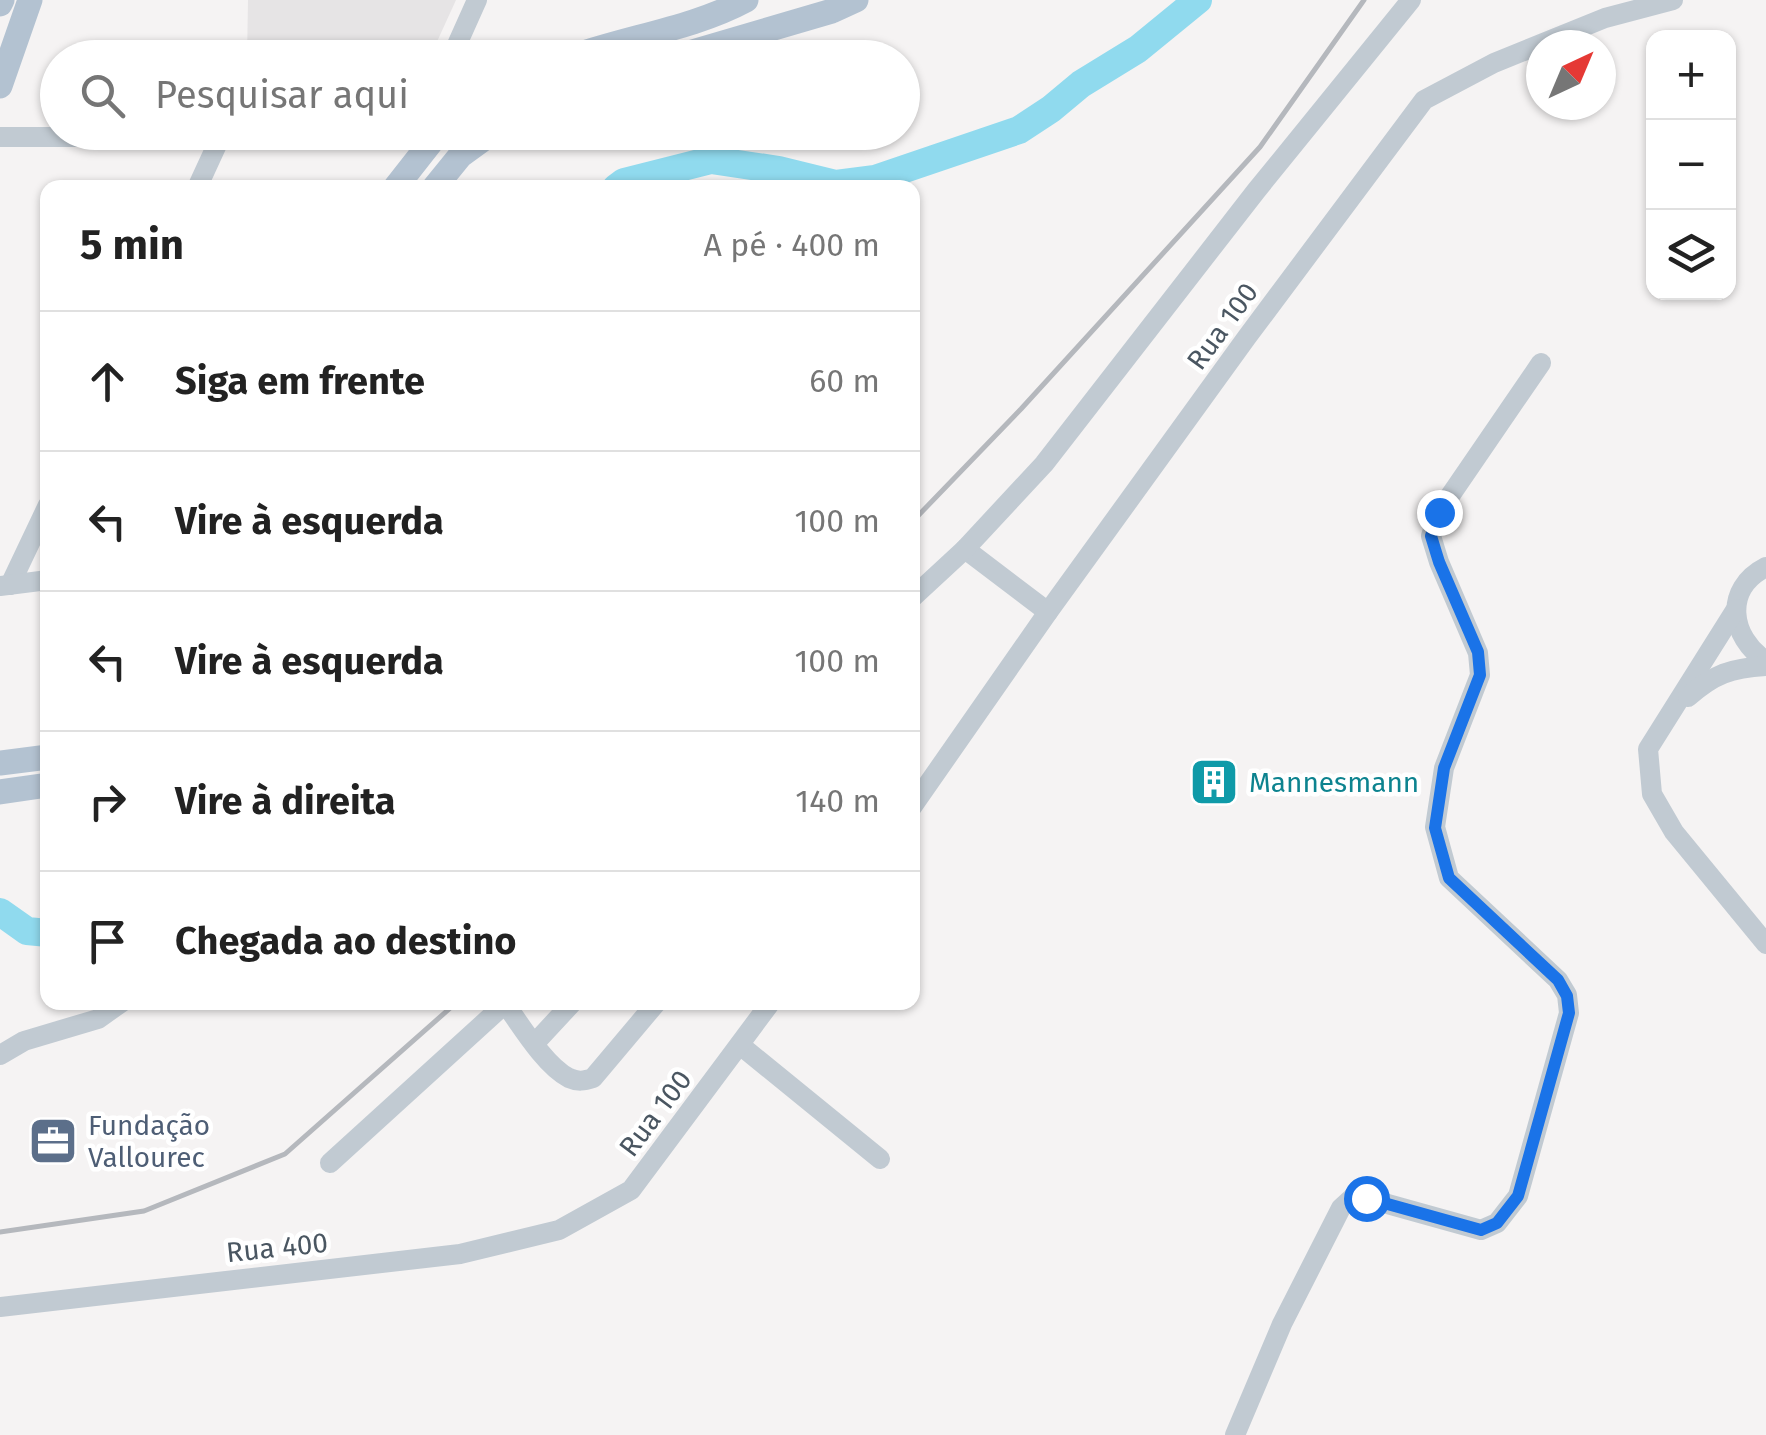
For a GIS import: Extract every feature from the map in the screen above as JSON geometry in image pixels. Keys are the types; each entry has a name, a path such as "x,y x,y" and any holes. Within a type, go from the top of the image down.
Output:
{"main road":[{"path":"0,86 30,0"},
{"path":"620,40 684,24 746,0"},
{"path":"733,40 832,11 856,0"},
{"path":"400,180 417,150"},
{"path":"440,180 468,150"},
{"path":"0,763 40,758"},
{"path":"0,792 40,786"}],"street":[{"path":"459,40 478,0"},
{"path":"920,591 965,549 1044,464 1256,191 1411,0"},
{"name":"Rua 100","path":"920,796 1247,337 1424,100 1526,50 1606,18 1673,0"},
{"path":"0,137 40,137"},
{"path":"201,180 214,150"},
{"path":"1236,1435 1282,1324 1341,1208 1353,1197 1481,1230 1497,1223 1518,1196 1524,1178 1569,1013 1567,996 1558,980 1449,878 1435,828 1444,768 1480,675 1478,652 1431,536 1439,512 1541,363"},
{"path":"5,585 40,520"},
{"path":"965,549 1048,612"},
{"path":"1766,567 1748,581 1736,609 1648,750 1652,794 1674,832 1766,944"},
{"path":"5,585 40,581"},
{"path":"1736,609 1743,640 1766,664"},
{"path":"1671,711 1714,676 1766,664"},
{"path":"0,1055 24,1042 98,1019 111,1010"},
{"path":"330,1163 497,1010"},
{"path":"510,1010 552,1066 581,1082 593,1078 650,1010"},
{"path":"535,1043 566,1010"},
{"name":"Rua 100","path":"559,1230 631,1190 765,1010"},
{"path":"740,1046 880,1160"},
{"name":"Rua 400","path":"0,1307 460,1254 559,1230"}],"shaded area":[{"path":"248,0 456,0 438,40 247,40"}],"waterway":[{"path":"867,180 1019,130 1081,84 1138,49 1198,0"},
{"path":"632,180 711,160 820,180"},
{"path":"0,912 27,931 40,932"}],"railway":[{"path":"920,514 1260,147 1364,0"},
{"path":"0,1232 144,1211 285,1154 448,1010"}],"place":[{"name":"Mannesmann","path":"1214,782"},
{"name":"Fundação Vallourec","path":"53,1141"}],"route":[{"path":"1366,1198 1481,1230 1497,1223 1518,1196 1569,1013 1567,996 1558,980 1449,878 1435,828 1444,768 1480,675 1478,652 1431,536 1439,512"}]}
